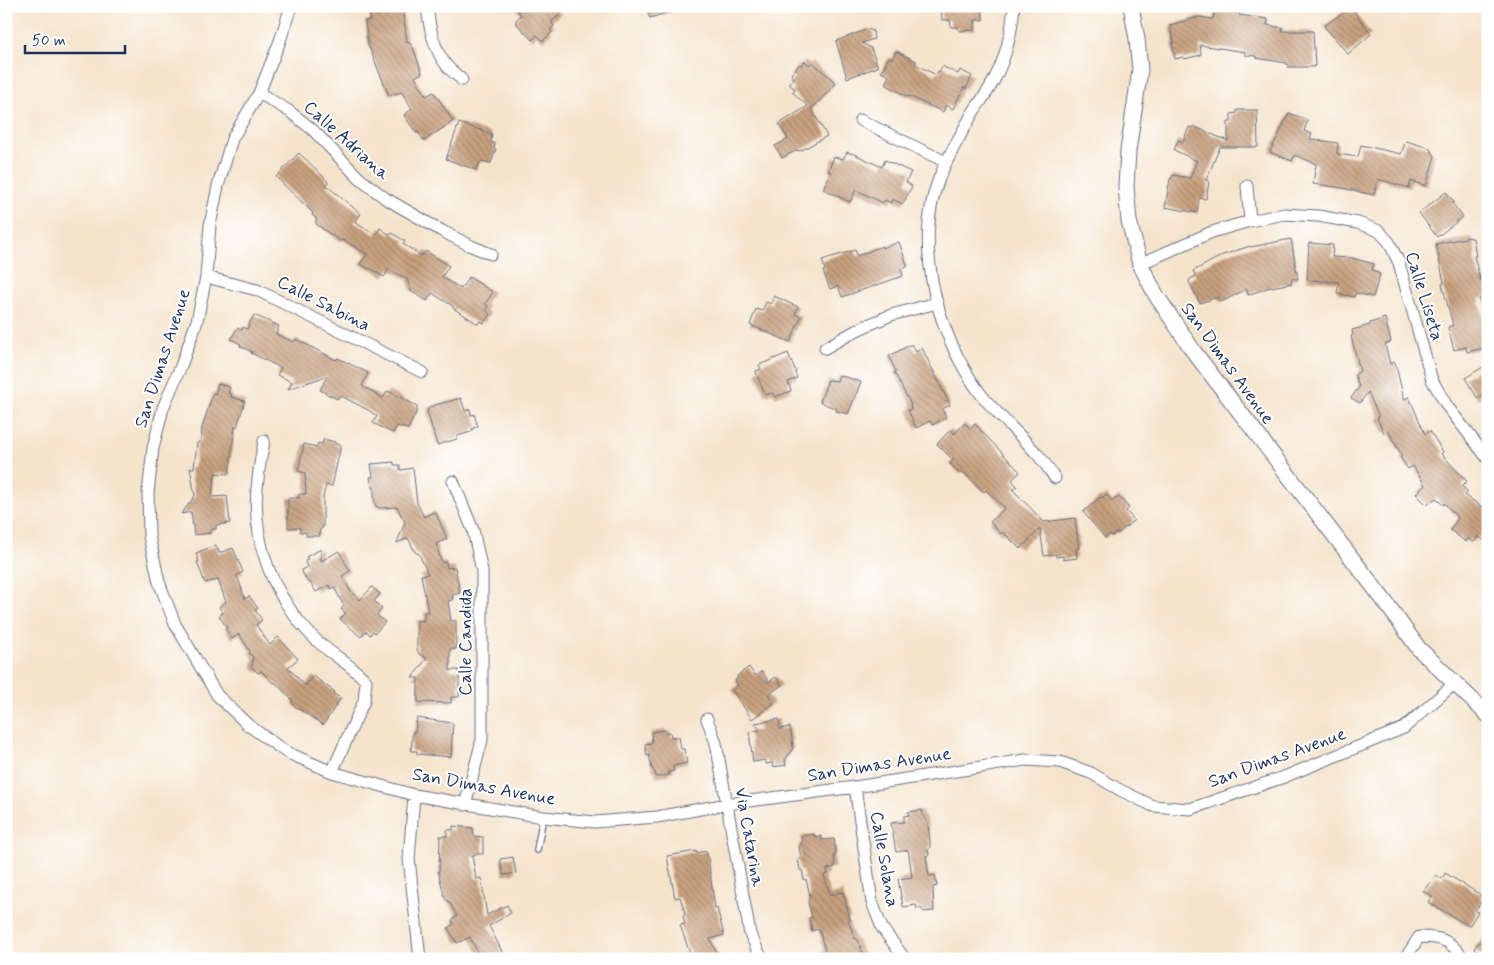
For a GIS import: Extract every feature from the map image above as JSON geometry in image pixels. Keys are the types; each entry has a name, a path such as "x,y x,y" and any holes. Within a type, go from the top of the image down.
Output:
{"street":[{"name":"San Dimas Avenue","path":"291,6 280,41 259,93 232,139 218,186 210,225 206,277 197,321 181,366 162,408 153,448 148,494 149,536 159,582 175,624 217,695 248,725 286,752 332,772 414,795 543,817 595,822 657,817 727,804 855,787 1025,760 1060,762 1092,773 1120,790 1153,806 1190,809 1284,778 1404,728 1455,683"},
{"path":"427,6 428,23 437,48 447,66 462,80"},
{"path":"1014,6 1009,43 996,76 946,162 934,193 929,220 931,275 937,303 949,338 968,376 981,394 1038,454 1055,478"},
{"name":"San Dimas Avenue","path":"1131,6 1140,70 1128,150 1126,187 1129,221 1140,264 1156,295 1194,352 1419,649 1488,715"},
{"name":"Calle Adriana","path":"259,93 288,111 313,130 360,179 385,198 449,234 492,254"},
{"path":"860,120 946,162"},
{"path":"1247,186 1250,221"},
{"name":"Calle Liseta","path":"1140,264 1212,232 1284,214 1318,216 1358,223 1379,231 1389,242 1399,263 1432,380 1447,406 1488,459"},
{"name":"Calle Sabina","path":"206,277 257,290 422,372"},
{"path":"825,348 859,329 891,315 937,303"},
{"path":"264,441 257,480 256,513 261,547 272,580 289,609 314,638 356,669 366,681 364,701 332,772"},
{"name":"Calle Candida","path":"453,481 472,530 482,571 482,740 465,805"},
{"name":"Via Catarina","path":"707,719 716,743 750,934 762,959"},
{"name":"Calle Solana","path":"855,787 872,902 882,928 905,959"},
{"path":"414,795 408,859 420,959"},
{"path":"1405,959 1420,937 1439,937 1456,948 1464,959"}],"lane":[{"path":"537,850 543,817"}],"building":[{"path":"369,6 402,6 407,42 412,45 422,73 415,77 426,96 434,92 453,121 424,141 404,115 412,109 402,92 389,95 380,74 368,44 365,21 370,20"},
{"path":"514,6 554,6 561,14 551,22 554,26 550,30 552,32 543,41 537,35 532,40 516,23 516,20 521,15"},
{"path":"646,6 679,6 679,9 650,18"},
{"path":"941,6 982,6 983,20 975,20 975,30 959,31 958,27 951,27 950,20 942,20"},
{"path":"1215,7 1240,11 1239,15 1268,19 1267,25 1283,28 1282,31 1313,31 1315,66 1288,67 1287,63 1256,58 1256,56 1245,55 1245,52 1200,45 1201,55 1175,59 1170,25 1199,17 1213,19"},
{"path":"1351,7 1371,34 1348,54 1324,26"},
{"path":"868,29 873,31 874,39 862,43 871,48 878,67 847,78 836,41"},
{"path":"896,51 916,61 915,64 936,75 938,71 940,72 942,66 958,74 960,70 972,76 953,109 946,105 943,112 908,97 885,84 889,76 881,72 889,57 892,59"},
{"path":"805,61 809,65 812,62 836,83 811,108 827,136 800,151 797,150 782,158 775,146 788,139 779,124 808,106 792,92 795,89 789,84 794,78 791,74"},
{"path":"1237,110 1257,110 1258,147 1220,147 1206,180 1209,181 1206,199 1199,198 1197,213 1165,207 1170,179 1173,175 1190,178 1197,161 1174,150 1178,140 1183,142 1189,127 1193,128 1193,126 1228,141 1228,122 1231,122 1231,114 1237,113"},
{"path":"1289,113 1308,120 1304,131 1312,134 1310,139 1338,143 1337,154 1358,157 1361,145 1401,154 1406,141 1429,148 1435,156 1426,186 1411,181 1409,188 1378,179 1374,195 1313,184 1316,164 1295,155 1292,161 1270,152"},
{"path":"459,123 492,134 491,142 495,144 494,148 496,149 491,163 481,161 476,170 446,159"},
{"path":"847,152 882,167 885,160 911,172 906,182 912,186 903,204 892,199 891,203 885,200 883,203 856,190 850,202 823,189 831,172 828,171 834,157 843,159"},
{"path":"299,153 323,176 328,182 326,185 361,214 354,222 376,235 380,228 390,235 392,233 405,241 403,244 422,256 426,251 449,266 442,277 461,289 469,277 493,292 485,304 488,306 486,310 490,314 484,323 480,321 478,324 432,293 427,301 411,291 407,279 389,269 384,277 360,264 367,254 343,240 340,241 316,224 316,218 312,215 313,213 276,177"},
{"path":"1446,192 1463,217 1437,237 1419,213"},
{"path":"1473,238 1476,256 1474,256 1480,280 1488,278 1488,296 1479,299 1485,322 1488,321 1488,347 1467,352 1466,347 1454,350 1448,327 1453,325 1442,284 1444,283 1436,244"},
{"path":"1291,239 1298,279 1291,279 1292,283 1267,288 1248,295 1247,289 1221,302 1218,297 1200,303 1189,282 1190,279 1196,276 1193,271 1223,255 1250,246"},
{"path":"899,242 907,265 907,267 901,269 903,276 842,297 838,286 830,289 823,271 825,270 822,260 855,250 857,256 882,246 882,248"},
{"path":"1309,243 1333,245 1332,257 1352,258 1374,264 1372,270 1380,274 1373,297 1356,293 1354,297 1337,293 1339,282 1307,280"},
{"path":"774,296 798,307 795,314 801,317 790,342 750,325 756,309 762,311 766,302 771,304"},
{"path":"254,315 279,326 276,334 294,342 296,339 336,360 338,358 368,373 362,386 383,398 388,391 417,406 417,411 408,429 397,426 393,433 373,423 377,416 368,410 341,396 337,399 320,390 327,376 288,389 292,382 277,375 281,368 251,353 240,346 241,344 231,339 237,328 242,330 243,327 247,329"},
{"path":"1385,318 1391,342 1385,344 1390,364 1395,362 1404,399 1409,397 1425,434 1430,431 1443,452 1441,454 1467,481 1462,486 1468,492 1465,495 1488,511 1488,543 1478,536 1474,542 1468,539 1466,542 1450,530 1458,518 1444,503 1443,505 1436,498 1427,505 1416,494 1425,485 1413,466 1408,469 1388,431 1384,433 1368,392 1360,403 1351,398 1359,387 1355,375 1360,371 1351,336 1353,335 1352,330"},
{"path":"912,345 916,352 922,348 950,405 942,409 946,418 932,425 930,421 916,428 908,410 911,409 911,405 894,372 896,372 889,356"},
{"path":"788,353 797,378 788,382 791,391 775,397 773,393 765,395 756,371 761,369 759,365"},
{"path":"1488,364 1488,393 1478,399 1465,378"},
{"path":"839,375 861,382 848,414 836,411 837,409 820,402 828,380 837,381"},
{"path":"218,384 230,387 228,393 232,394 231,397 245,401 237,427 235,426 229,474 215,473 212,497 227,496 230,523 216,525 216,529 210,530 211,533 194,535 191,512 181,514 195,496 190,468 194,468 197,443 201,440 202,428 213,393 215,394"},
{"path":"461,398 465,411 470,409 471,415 474,414 478,427 473,428 471,432 457,436 457,439 437,445 427,411 435,405"},
{"path":"964,424 970,429 975,424 1020,472 1012,480 1017,486 1013,490 1044,522 1075,518 1079,548 1076,549 1077,558 1063,560 1063,556 1056,557 1056,554 1044,556 1040,529 1020,549 1003,532 1001,534 990,522 1005,508 986,490 984,492 962,471 960,474 950,464 953,460 937,444 951,429 954,434"},
{"path":"324,439 341,445 332,486 326,485 323,497 323,527 319,531 320,536 306,536 306,532 300,532 300,528 288,528 288,498 299,498 299,494 306,494 305,473 298,471 304,444 317,447 318,443 322,444"},
{"path":"394,462 394,465 400,465 400,470 413,468 417,503 424,517 435,511 447,539 436,544 442,563 446,562 447,568 455,567 460,593 452,595 453,600 448,601 451,621 456,621 456,649 450,649 450,670 459,670 459,697 451,697 451,703 418,702 418,678 412,678 427,658 419,654 417,649 417,620 424,621 424,612 428,612 421,575 428,574 419,554 415,552 408,538 397,543 405,522 397,507 380,508 376,506 374,487 372,487 370,477 373,477 371,464"},
{"path":"1106,494 1112,501 1119,497 1129,508 1126,511 1134,520 1119,533 1115,533 1112,536 1110,534 1105,538 1083,512"},
{"path":"216,545 219,553 233,548 243,572 237,575 245,599 249,596 258,608 255,610 262,620 256,625 270,645 278,637 298,659 288,667 305,686 313,676 335,692 333,694 341,698 323,725 293,705 292,700 276,683 272,682 261,671 258,673 252,667 253,657 239,634 232,639 225,629 227,628 219,616 223,613 219,607 226,602 218,580 205,583 197,562 199,562 196,553"},
{"path":"321,549 321,561 339,551 350,571 342,576 351,592 360,600 372,587 380,594 374,601 382,609 377,615 385,622 375,633 373,631 370,635 366,631 361,637 340,619 346,613 341,609 344,606 334,587 331,589 329,585 316,592 310,582 308,583 301,570 307,567 305,561 308,559 306,557"},
{"path":"749,667 755,676 762,671 769,682 776,677 782,685 768,695 774,703 752,719 732,690 738,685 735,680 738,678 737,676"},
{"path":"417,718 453,723 451,757 417,754 417,751 411,751 413,731 415,732"},
{"path":"779,719 780,729 790,727 792,739 793,748 785,760 786,765 773,767 773,763 766,764 766,760 753,762 749,732 760,730 755,723"},
{"path":"666,730 666,733 670,732 671,737 679,737 681,749 684,749 687,763 673,766 674,771 668,772 669,775 656,777 649,755 647,756 645,744 652,743 651,732"},
{"path":"922,810 928,824 930,841 929,855 926,856 929,876 935,875 937,886 933,887 934,911 924,912 921,908 917,909 916,905 903,907 898,879 912,877 909,855 908,850 896,852 891,823 904,822 904,816 909,815 908,812"},
{"path":"453,826 473,828 474,836 483,837 483,854 472,855 476,879 481,878 487,915 507,905 511,913 489,926 506,959 481,959 470,937 457,943 448,928 454,924 452,920 457,916 449,902 445,899 438,871 440,836 447,836 447,830 453,830"},
{"path":"814,834 815,837 821,836 822,840 834,839 835,867 827,869 828,874 824,875 830,895 843,892 850,919 848,920 855,939 857,939 866,959 808,959 825,951 819,929 812,931 809,918 812,917 808,902 810,896 798,859 801,858 799,847 802,841 801,836"},
{"path":"696,851 696,853 706,851 708,858 715,909 717,908 724,935 710,939 720,959 692,959 680,925 685,924 683,917 685,913 680,897 675,898 667,856"},
{"path":"513,857 516,873 503,875 500,859"},
{"path":"1445,873 1481,895 1480,897 1483,899 1475,911 1478,912 1469,926 1428,902 1432,896 1423,891 1436,875 1442,879"},
{"path":"1488,933 1488,959 1485,959 1474,948"}]}
